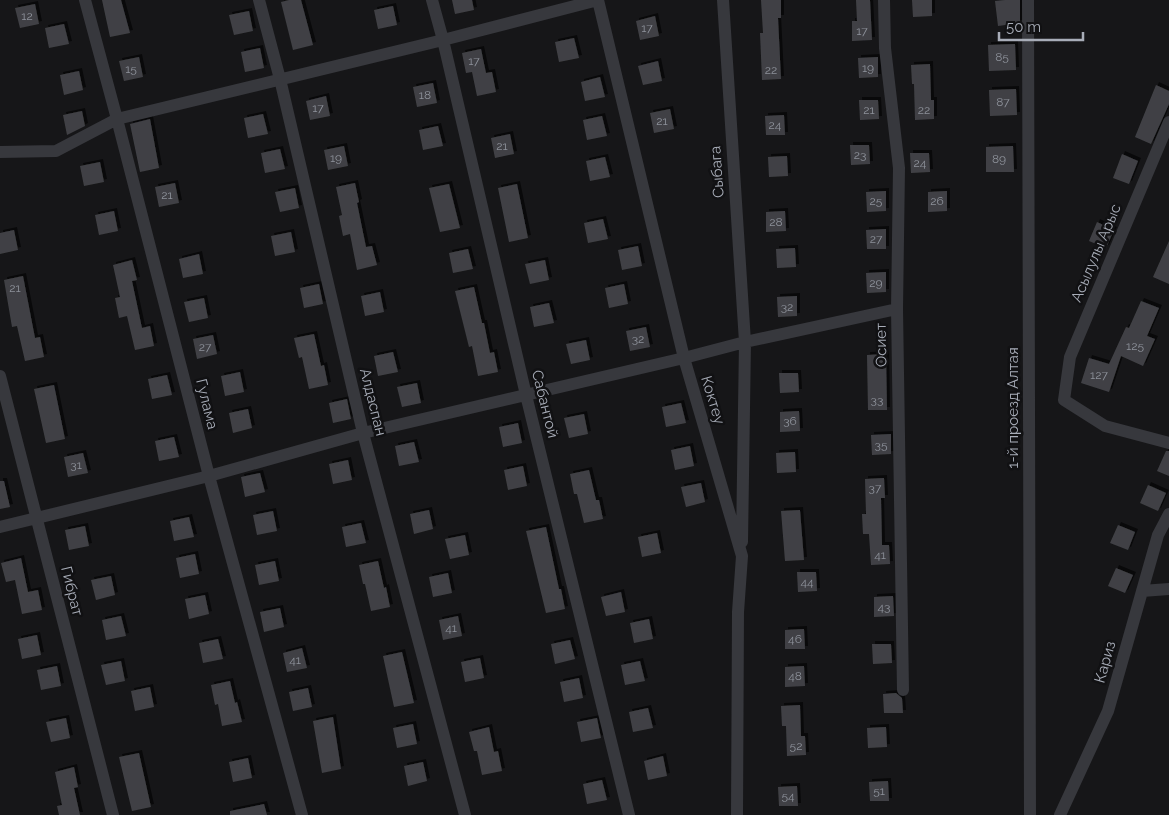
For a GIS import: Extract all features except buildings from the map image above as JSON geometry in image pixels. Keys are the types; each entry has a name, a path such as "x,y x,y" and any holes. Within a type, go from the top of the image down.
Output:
{"street":[{"name":"Гулама","path":"85,0 209,476 302,815"},
{"name":"Алдаспан","path":"259,0 280,79 363,433 464,812"},
{"name":"Сабантой","path":"432,0 629,815"},
{"path":"0,152 56,150 117,118 443,40 598,0"},
{"name":"Коктеу","path":"598,0 684,358 742,556 738,612 737,815"},
{"name":"Сыбага","path":"722,0 745,342 742,556"},
{"name":"Осиет","path":"884,0 885,48 899,168 896,309 903,690"},
{"name":"1-й проезд Алтая","path":"1028,0 1030,815"},
{"name":"Асылулы Арыс","path":"1169,122 1070,357 1064,400 1105,426 1169,443"},
{"path":"0,526 209,476 363,433 745,342 896,309"},
{"name":"Гибрат","path":"0,376 113,815"},
{"name":"Кариз","path":"1060,815 1108,711 1142,591 1163,537 1169,514"},
{"path":"1142,591 1169,589"}]}
